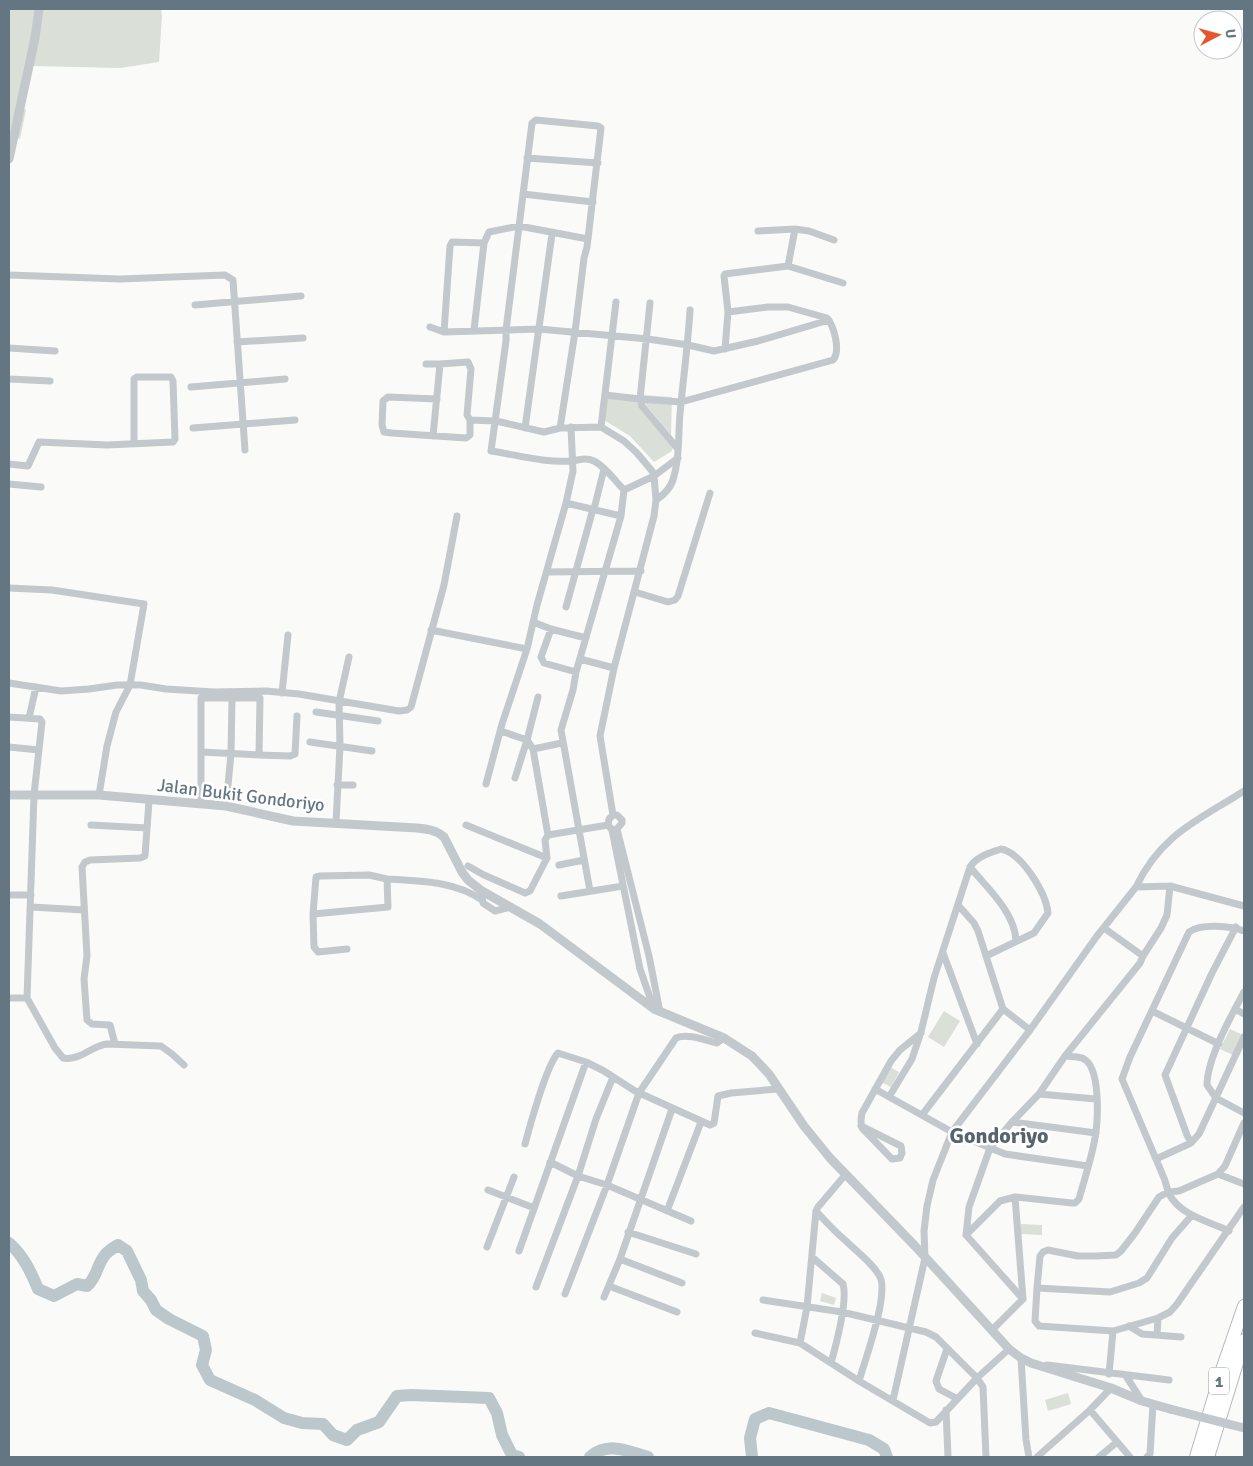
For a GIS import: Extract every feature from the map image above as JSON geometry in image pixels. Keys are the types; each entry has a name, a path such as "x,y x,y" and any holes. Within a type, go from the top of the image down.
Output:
{"highway":[{"name":"1","path":"1196,1457 1223,1367 1244,1306"},
{"name":"1","path":"1208,1457 1244,1340"}],"street":[{"path":"9,159 35,38 39,9"},
{"path":"560,428 576,332 584,258 598,163 600,126 534,121 527,158 491,451 553,462 574,461 585,458 597,463 624,490"},
{"path":"527,158 598,163"},
{"path":"523,194 593,202"},
{"path":"474,330 484,243 489,232 519,226 552,234 588,239"},
{"path":"758,231 795,229 809,231 834,240"},
{"path":"788,266 795,229"},
{"path":"525,428 552,234"},
{"path":"444,332 451,243 454,241 484,243"},
{"path":"725,349 728,312 725,274 788,266 843,283"},
{"path":"9,275 120,279 225,275 231,278 233,280 245,450"},
{"path":"195,306 301,296"},
{"path":"601,427 616,302"},
{"path":"650,303 648,339 640,399 642,406 678,449"},
{"path":"605,395 681,402 833,360 837,355 837,348 827,318 788,307 768,306 728,312"},
{"path":"656,500 664,495 670,487 678,458 681,402 690,310"},
{"path":"430,327 444,332 539,329 612,335 688,345 714,351 758,341 829,320"},
{"path":"237,342 304,338"},
{"path":"9,348 55,351"},
{"path":"426,364 468,362 470,364 467,415 470,420 470,435 466,438 384,432 382,425 383,402 388,397 438,399"},
{"path":"433,436 440,364"},
{"path":"9,464 28,466 39,442 107,445 173,442 173,380 171,377 137,377 134,379 134,443"},
{"path":"9,379 50,381"},
{"path":"191,388 285,379"},
{"path":"193,428 295,420"},
{"path":"470,420 496,421 544,432 571,427 601,427 624,441 637,453 654,476 656,500 654,516 614,668 600,736 613,815"},
{"path":"486,784 527,649 566,503 574,461 571,427"},
{"path":"624,490 654,476 678,458"},
{"path":"566,607 604,470"},
{"path":"9,484 41,487"},
{"path":"590,891 561,730 621,516 624,490"},
{"path":"635,592 668,602 675,600 678,596 710,492"},
{"path":"566,503 621,516"},
{"path":"9,683 61,691 130,685 214,692 299,694 399,712 407,710 411,707 444,585 457,516"},
{"path":"547,572 575,570 606,572 641,571"},
{"path":"9,588 52,590 144,604 145,608 130,685 116,712 107,746 99,796"},
{"path":"533,622 586,638"},
{"path":"551,629 541,657 542,660 544,663 576,672"},
{"path":"431,630 527,649"},
{"path":"282,693 288,635"},
{"path":"336,822 340,746 339,702 349,657"},
{"path":"580,659 614,668"},
{"path":"29,718 36,687"},
{"path":"515,778 538,697"},
{"path":"201,804 201,698 260,698 259,755"},
{"path":"226,806 231,754 232,698"},
{"path":"316,712 378,721"},
{"path":"201,752 290,756 295,754 297,716"},
{"path":"9,717 42,720 34,795 27,998 55,1048 63,1058 72,1058 85,1054 100,1045 161,1046 184,1065"},
{"path":"468,866 526,893 530,891 547,858 545,840 548,835 534,750 527,740 501,731"},
{"path":"310,742 372,751"},
{"path":"534,750 562,743"},
{"path":"9,747 38,750"},
{"path":"337,785 353,785"},
{"path":"893,1400 925,1258 924,1231 927,1206 933,1180 952,1132 1136,887 1142,873 1164,844 1188,825 1244,790"},
{"name":"Jalan Bukit Gondoriyo","path":"9,795 99,796 226,806 293,821 336,822 424,829 439,833 444,837 462,872 482,895 522,913 657,1011 724,1038 752,1056 769,1074 778,1090 830,1158 1009,1349 1031,1363 1111,1388 1142,1401 1244,1428"},
{"path":"115,1044 110,1025 92,1024 87,1020 84,979 87,956 82,867 85,862 90,860 140,858 145,856 149,801"},
{"path":"613,815 609,818 646,947 657,1011"},
{"path":"548,835 578,829 621,826 622,820 613,815"},
{"path":"91,825 147,828"},
{"path":"466,825 547,858"},
{"path":"613,828 640,969 657,1011"},
{"path":"889,1097 909,1065 921,1032 934,978 970,867 976,860 1001,849 1012,853 1028,870 1041,891 1048,913 1034,933 986,956"},
{"path":"559,865 584,860"},
{"path":"970,867 1008,916 1015,930 1016,940"},
{"path":"347,949 318,952 314,948 313,914 316,877 370,875 387,879 452,886 482,895"},
{"path":"313,914 388,907 387,879"},
{"path":"561,896 623,886"},
{"path":"1136,887 1170,886 1244,906"},
{"path":"1023,1299 966,1235 969,1207 990,1148 1039,1094 1065,1056 1140,963 1168,915 1170,886"},
{"path":"9,895 31,895"},
{"path":"958,905 974,923 978,931 1003,1009 1030,1030"},
{"path":"31,907 84,910"},
{"path":"1229,1232 1192,1215 1177,1204 1168,1192 1122,1079 1130,1057 1191,930 1218,926 1244,931"},
{"path":"1104,928 1143,956"},
{"path":"1192,1143 1187,1135 1165,1076 1212,972 1236,928"},
{"path":"943,953 977,1044"},
{"path":"1244,992 1219,1044 1207,1080 1207,1085 1216,1098 1244,1113"},
{"path":"9,998 27,998"},
{"path":"922,1114 1003,1009"},
{"path":"1235,1009 1244,1014"},
{"path":"1152,1012 1186,1030 1219,1044"},
{"path":"861,1126 901,1146 901,1156 898,1159 892,1159 874,1142 861,1126 860,1120 862,1113 894,1057 921,1032"},
{"path":"565,1294 608,1185 639,1093 676,1038 689,1036 717,1043 724,1038"},
{"path":"1156,1159 1192,1143 1199,1134 1244,1037"},
{"path":"525,1144 554,1057 558,1053 586,1062 639,1093 710,1125 714,1123 718,1096 731,1093 778,1090"},
{"path":"966,1235 1000,1201 1015,1198 1076,1203 1079,1199 1096,1133 1095,1076 1091,1065 1083,1058 1065,1056"},
{"path":"519,1251 586,1062"},
{"path":"536,1287 578,1176 596,1119 613,1077"},
{"path":"875,1089 952,1132 1005,1154 1088,1166"},
{"path":"1039,1094 1096,1099"},
{"path":"604,1297 620,1259 672,1109"},
{"path":"667,1211 701,1122"},
{"path":"1012,1122 1096,1133"},
{"path":"1244,1123 1225,1166 1218,1174 1179,1191 1168,1192 1159,1197 1153,1208 1119,1253 1096,1256 1078,1256 1048,1250 1041,1253 1036,1321 1039,1326 1113,1331 1158,1318 1174,1308 1244,1208"},
{"path":"550,1162 578,1176 608,1185 691,1222"},
{"path":"800,1343 807,1307 816,1211 846,1174"},
{"path":"1218,1174 1244,1184"},
{"path":"487,1247 514,1178"},
{"path":"488,1190 534,1208"},
{"path":"992,1330 1023,1299 1015,1198"},
{"path":"816,1211 834,1231 870,1264 880,1277 883,1286 878,1319 859,1380"},
{"path":"1037,1288 1110,1292 1139,1283 1147,1278 1172,1238 1192,1215"},
{"path":"628,1232 696,1254"},
{"path":"812,1257 843,1284 845,1290 831,1363"},
{"path":"620,1259 682,1283"},
{"path":"609,1286 677,1312"},
{"path":"764,1300 878,1319 910,1326 933,1335 983,1386 986,1457"},
{"path":"1157,1336 1158,1318"},
{"path":"1129,1326 1138,1333 1180,1338"},
{"path":"1109,1374 1113,1331"},
{"path":"754,1333 800,1343 930,1423 1009,1349"},
{"path":"946,1349 936,1381 939,1389 956,1398"},
{"path":"1022,1358 1028,1457"},
{"path":"1031,1363 1169,1380"},
{"path":"1126,1376 1142,1401"},
{"path":"1037,1457 1090,1410 1111,1388"},
{"path":"1147,1457 1150,1454 1153,1404"},
{"path":"946,1410 948,1457"},
{"path":"1090,1410 1130,1457"},
{"path":"1099,1457 1117,1442"}],"shaded area":[{"path":"9,9 161,9 159,62 120,68 33,66 22,108 26,110 20,139 9,135"},
{"path":"607,393 631,395 673,446 672,451 654,462 630,436 604,420"},
{"path":"643,395 672,397 671,435 643,401"},
{"path":"944,1011 960,1021 944,1047 928,1037"},
{"path":"1230,1029 1243,1035 1233,1055 1220,1049"},
{"path":"890,1067 899,1072 891,1087 881,1082"},
{"path":"1021,1224 1042,1225 1042,1235 1021,1234"},
{"path":"822,1293 836,1298 834,1305 820,1301"},
{"path":"1068,1393 1071,1404 1048,1411 1045,1400"}],"waterway":[{"path":"9,1243 22,1258 38,1289 54,1296 77,1284 87,1286 105,1255 118,1245 127,1251 141,1280 143,1291 151,1300 156,1310 169,1319 203,1336 206,1350 202,1365 210,1380 255,1400 284,1418 302,1423 323,1424 333,1435 347,1440 357,1430 379,1422 397,1396 489,1398 497,1413 502,1435 512,1455 519,1457"},
{"path":"752,1457 750,1438 755,1419 769,1413 869,1440 884,1449 887,1457"},
{"path":"590,1457 597,1452 611,1448 626,1450 648,1457"}],"district":[{"name":"Gondoriyo","path":"999,1135"}]}
